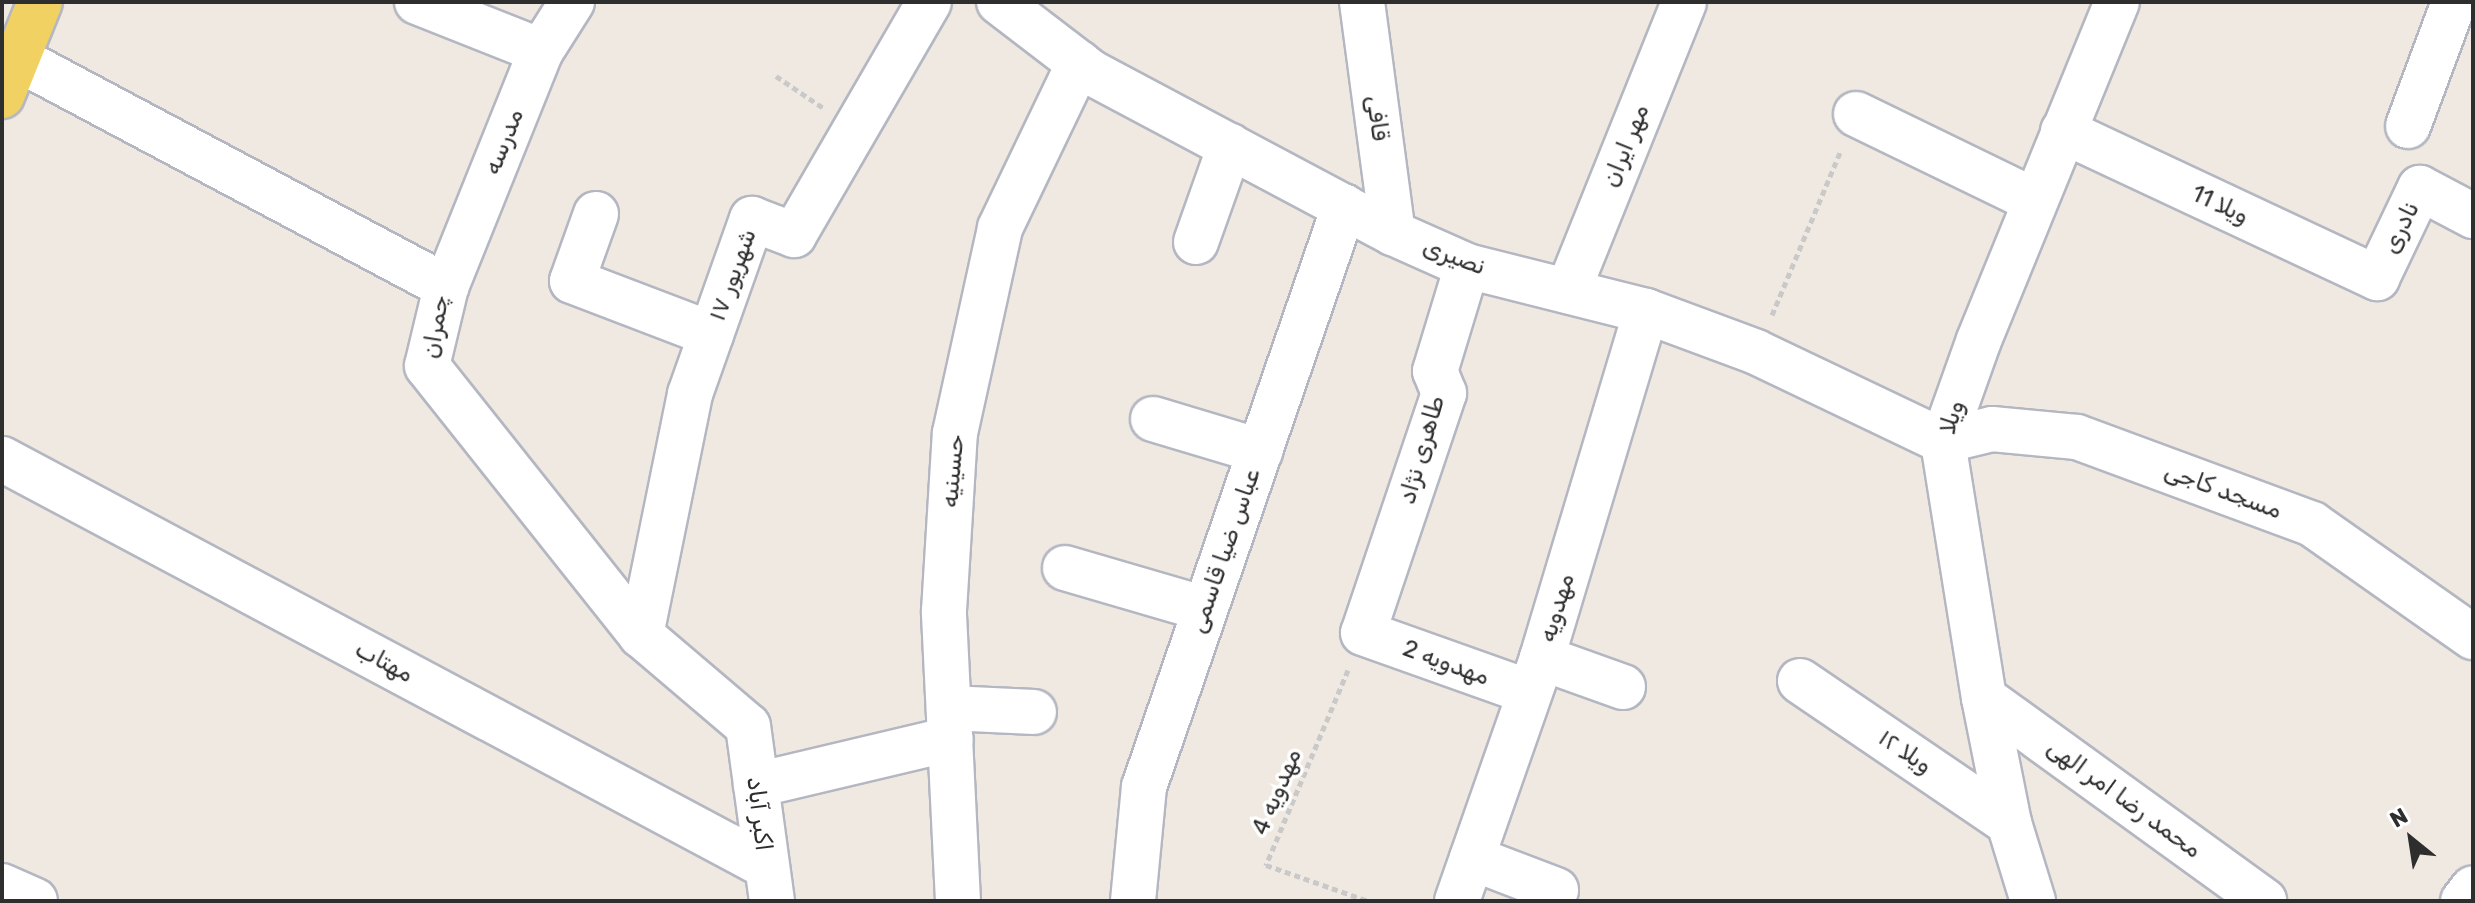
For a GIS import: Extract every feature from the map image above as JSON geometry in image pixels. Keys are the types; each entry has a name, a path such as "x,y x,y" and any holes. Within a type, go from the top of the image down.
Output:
{"main road":[{"path":"10,77 40,2"}],"street":[{"path":"417,2 541,51"},
{"name":"مدرسه","path":"446,287 541,51 572,2"},
{"name":"۱۷ شهریور","path":"641,635 690,394 752,219 794,235 929,2"},
{"name":"نصیری","path":"999,2 1079,63 1393,233 1467,266 1646,311 1756,352 1943,441"},
{"name":"قافی","path":"1362,2 1393,233"},
{"name":"مهر ایران","path":"1568,291 1684,2"},
{"name":"ویلا","path":"2033,901 2009,823 1984,698 1943,441 1979,340 2117,2"},
{"path":"2408,126 2454,2"},
{"name":"حسینیه","path":"958,901 944,611 955,433 1000,228 1079,63"},
{"name":"چمران","path":"10,77 446,287 427,366 641,635 748,726"},
{"path":"1856,114 2035,201"},
{"name":"ویلا 11","path":"2063,131 2377,278"},
{"path":"1196,242 1230,146"},
{"name":"نادری","path":"2377,278 2420,188 2473,216"},
{"name":"عباس ضیا قاسمی","path":"1133,901 1144,787 1344,207"},
{"path":"596,214 572,281 711,334"},
{"name":"طاهری نژاد","path":"1363,633 1444,393 1435,371 1467,266"},
{"name":"مهدویه","path":"1457,901 1536,675 1646,311"},
{"path":"1153,419 1260,451"},
{"name":"مسجد کاجی","path":"1943,441 1992,429 2077,437 2092,442 2312,524 2473,637"},
{"name":"مهتاب","path":"2,459 769,884"},
{"path":"1065,568 1205,609"},
{"name":"مهدویه 2","path":"1363,633 1536,675 1623,687"},
{"name":"ویلا ۱۲","path":"1800,681 2009,823"},
{"name":"محمد رضا امر الهی","path":"1984,698 2264,901"},
{"path":"756,785 950,723 1034,712"},
{"name":"اکبر آباد","path":"748,726 769,884"},
{"path":"1472,858 1556,890"},
{"path":"2,886 35,901"},
{"path":"2463,901 2473,888"}],"path":[{"path":"776,76 855,129"},
{"path":"1756,352 1856,114"},
{"name":"مهدویه 4","path":"1363,633 1266,865 1368,901"}]}
